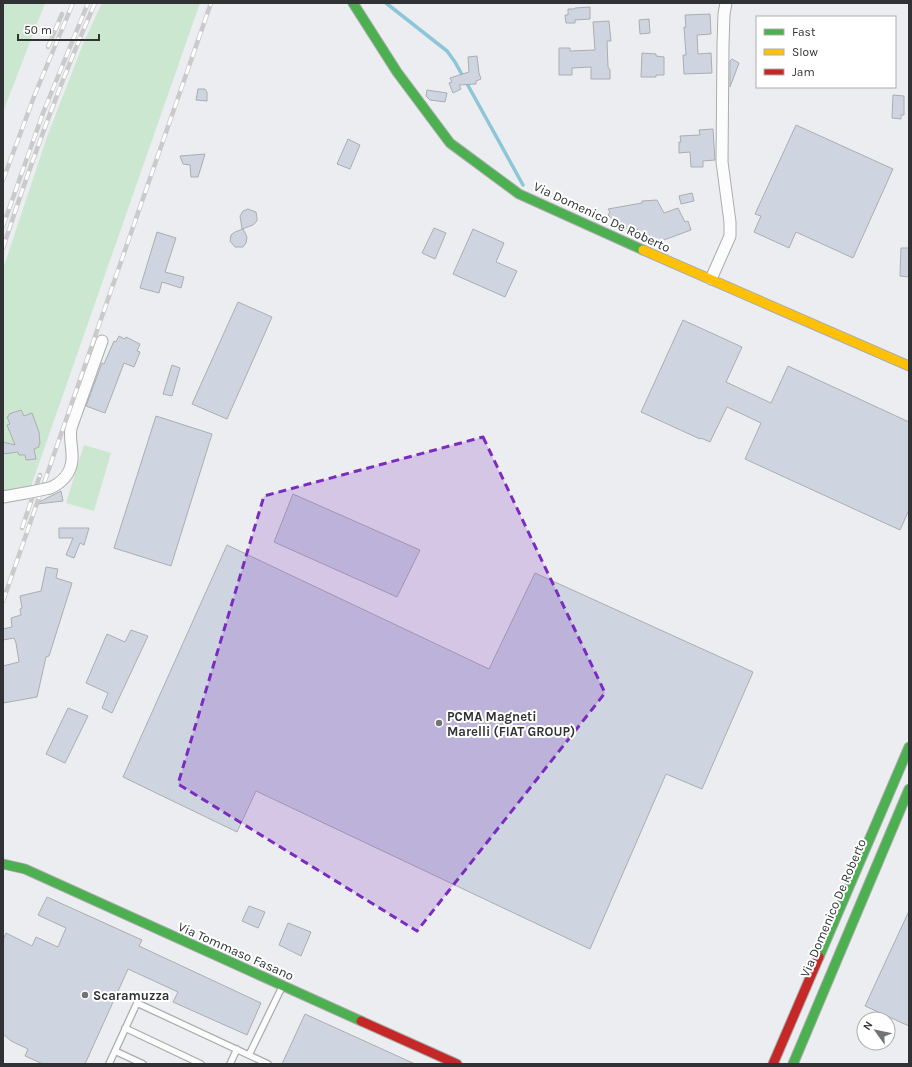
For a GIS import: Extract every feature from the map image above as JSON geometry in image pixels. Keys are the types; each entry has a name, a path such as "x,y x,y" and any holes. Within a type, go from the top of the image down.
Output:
{"main road":[{"name":"Via Domenico De Roberto","path":"353,3 396,72 450,142 519,194 671,263 711,279 909,366"},
{"path":"773,1064 909,747"},
{"name":"Via Domenico De Roberto","path":"781,1064 909,763"},
{"path":"793,1064 909,789"},
{"name":"Via Tommaso Fasano","path":"3,864 25,869 457,1064"}],"street":[{"path":"711,279 730,236 730,222 722,162 723,45 724,14 726,3"},
{"path":"3,497 50,488 58,485 64,479 69,471 72,459 69,437 71,428 102,341"}],"lane":[{"path":"249,1055 282,986"},
{"path":"109,1064 137,1003 268,1064"},
{"path":"125,1028 201,1064"},
{"path":"230,1064 237,1049"},
{"path":"115,1051 143,1064"}],"highlighted area":[{"path":"483,437 605,693 417,931 178,784 264,496"}],"green space":[{"path":"3,3 45,3 3,112"},
{"path":"102,3 200,3 30,489 3,494 3,269 47,137 83,44"},
{"path":"84,445 111,453 94,511 66,503"}],"building":[{"path":"590,7 590,19 575,20 575,23 566,23 565,15 568,15 568,9"},
{"path":"710,14 711,34 697,35 698,54 711,53 712,73 684,74 683,55 686,55 684,27 686,27 685,15"},
{"path":"649,19 650,33 640,34 639,20"},
{"path":"609,21 611,41 607,41 610,79 591,79 591,67 572,68 572,75 559,75 559,48 570,48 570,51 595,50 593,22"},
{"path":"642,53 656,54 656,56 664,57 664,75 656,75 656,77 641,77"},
{"path":"477,56 481,79 476,81 476,84 459,85 461,89 453,93 449,83 452,82 450,78 469,72 468,57"},
{"path":"732,59 739,63 730,87 730,61"},
{"path":"198,89 205,89 207,92 207,101 196,100"},
{"path":"427,90 447,93 445,102 430,100 426,96"},
{"path":"893,95 904,96 904,115 901,115 901,119 892,118"},
{"path":"796,125 893,169 853,258 796,232 789,248 754,232 761,216 755,214"},
{"path":"713,129 715,160 703,161 703,167 691,167 690,152 679,153 679,142 681,142 680,136 700,135 699,130"},
{"path":"348,139 360,145 350,169 337,164"},
{"path":"205,154 198,177 191,177 190,165 183,164 180,156"},
{"path":"692,193 694,201 681,204 679,196"},
{"path":"657,200 664,213 678,208 685,222 688,221 691,230 653,244 643,240 637,229 631,231 628,227 624,231 608,215 610,212 608,209 642,203 642,201"},
{"path":"248,209 256,212 257,221 253,225 242,229 240,216 243,211"},
{"path":"434,228 446,233 435,259 422,253"},
{"path":"243,229 247,237 246,243 243,247 235,247 230,241 231,235"},
{"path":"473,229 504,243 496,262 517,271 505,297 453,274"},
{"path":"157,232 176,238 165,272 184,277 181,288 162,282 159,293 140,288"},
{"path":"901,248 909,248 909,277 900,276"},
{"path":"238,302 272,317 227,419 192,404"},
{"path":"683,320 742,347 726,382 771,403 788,366 909,422 909,510 900,530 745,459 761,423 727,407 710,442 701,438 700,439 641,412"},
{"path":"119,336 125,339 126,337 140,344 137,351 140,352 134,367 124,363 105,413 86,406 102,363 104,364 114,341 116,342"},
{"path":"172,365 180,368 172,396 163,394"},
{"path":"21,410 24,416 32,413 39,432 40,444 39,447 34,449 36,459 26,460 25,455 19,455 18,452 3,454 3,442 15,445 7,425 10,424 7,417 9,414"},
{"path":"156,416 212,434 171,566 114,548"},
{"path":"61,491 63,501 37,504 37,503"},
{"path":"293,494 420,550 397,597 274,542"},
{"path":"59,528 89,528 84,545 80,543 74,558 66,555 73,538 59,538"},
{"name":"PCMA Magneti Marelli (FIAT GROUP)","path":"227,545 489,669 535,573 753,672 702,789 666,774 590,949 256,791 237,832 123,777"},
{"path":"46,567 58,569 56,578 72,583 49,656 46,657 37,697 3,703 3,666 19,662 14,638 3,640 3,629 12,627 11,618 21,615 20,609 22,608 20,596 41,591"},
{"path":"131,630 148,636 112,713 102,708 108,693 86,683 107,634 125,642"},
{"path":"68,708 88,716 65,763 46,754"},
{"path":"47,897 142,940 139,946 261,1003 247,1035 173,1002 178,992 128,969 85,1064 43,1064 25,1056 28,1049 11,1041 3,1034 3,940 6,933 32,946 36,937 58,947 66,928 38,915"},
{"path":"249,906 265,912 258,928 242,921"},
{"path":"909,911 909,1026 896,1020 896,1011 876,1011 865,1006"},
{"path":"288,923 311,932 301,956 279,945"},
{"path":"305,1014 415,1064 282,1064"}],"waterway":[{"path":"386,3 447,51 455,62 523,185"}],"railway":[{"path":"3,180 35,94 73,3"},
{"path":"3,226 43,113 88,3"},
{"path":"3,248 46,124 95,3"},
{"path":"3,601 211,3"},
{"path":"48,47 62,14"},
{"path":"22,528 40,475"}],"traffic: fast":[{"path":"353,3 397,72 450,143 519,194 643,250"},
{"path":"819,957 909,747"},
{"path":"793,1064 909,789"},
{"path":"3,864 25,869 361,1021"}],"traffic: slow":[{"path":"643,250 909,366"}],"traffic: jam":[{"path":"773,1064 819,957"},
{"path":"361,1021 457,1064"}],"place":[{"name":"PCMA Magneti Marelli (FIAT GROUP)","path":"439,723"},
{"name":"Scaramuzza","path":"85,995"}]}
